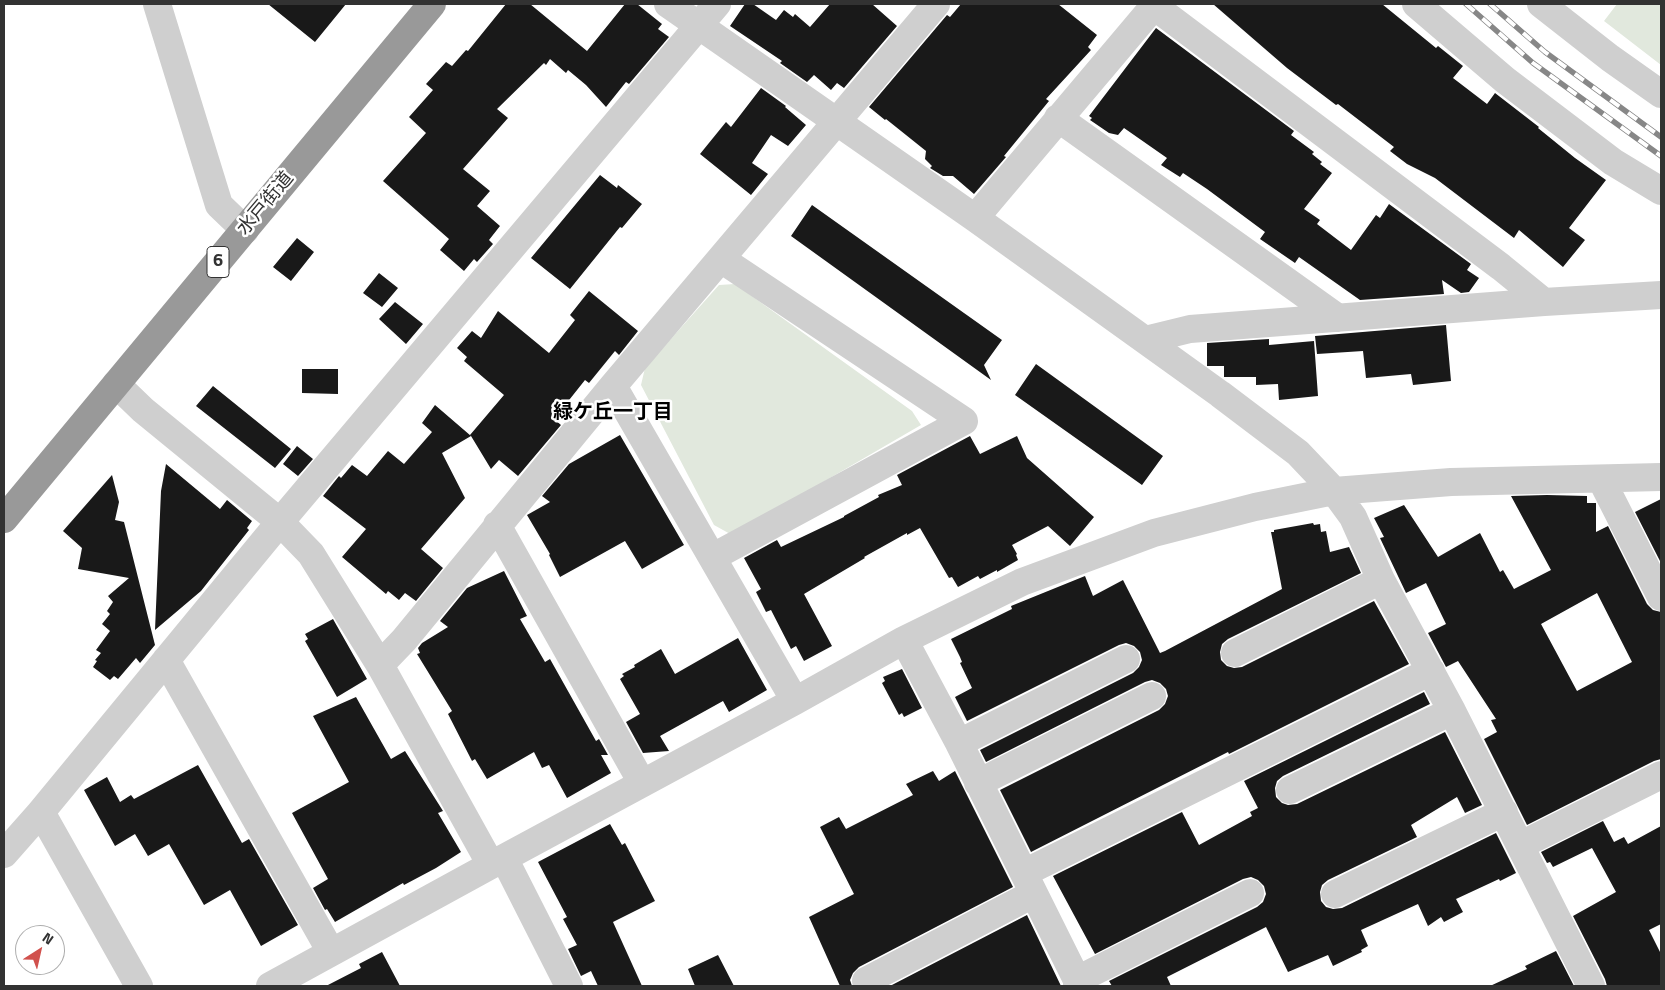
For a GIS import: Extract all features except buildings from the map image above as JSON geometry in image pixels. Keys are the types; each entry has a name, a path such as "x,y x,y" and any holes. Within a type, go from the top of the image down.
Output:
{"highway":[{"name":"水戸街道","path":"4,519 432,4"}],"street":[{"path":"157,4 219,205 245,230"},
{"path":"668,4 975,218 1266,427 1298,453 1334,491 1353,518 1381,580 1452,711 1591,986"},
{"path":"4,854 41,812 280,522 717,4"},
{"path":"380,665 404,640 613,386 936,4"},
{"path":"1416,4 1513,86 1613,162 1661,191"},
{"path":"1541,4 1610,58 1661,94"},
{"path":"975,218 1154,5 1501,267 1544,302"},
{"path":"1058,118 1338,318"},
{"path":"713,558 964,421 721,259"},
{"path":"1145,340 1190,329 1661,295"},
{"path":"116,384 143,410 280,522 311,554 498,861 569,986"},
{"path":"613,386 795,701"},
{"path":"270,986 904,640 1022,582 1154,533 1255,507 1334,491 1451,482 1661,477"},
{"path":"1602,479 1661,597"},
{"path":"497,525 642,782"},
{"path":"1235,653 1381,580"},
{"path":"904,640 959,743 1077,983 1250,893"},
{"path":"959,743 1126,658"},
{"path":"166,660 331,952"},
{"path":"866,981 1028,884 1431,671"},
{"path":"978,782 1152,696"},
{"path":"1290,790 1452,711"},
{"path":"1521,845 1661,775"},
{"path":"41,812 139,986"},
{"path":"1335,894 1504,812"}],"shaded area":[{"path":"1617,4 1661,4 1661,65 1604,21"},
{"path":"735,284 912,411 921,425 732,535 714,525 641,385 645,368 719,285"}],"railway":[{"path":"1466,4 1533,63 1661,156"},
{"path":"1490,4 1545,52 1661,137"}],"district":[{"name":"緑ケ丘一丁目","path":"613,413"}]}
